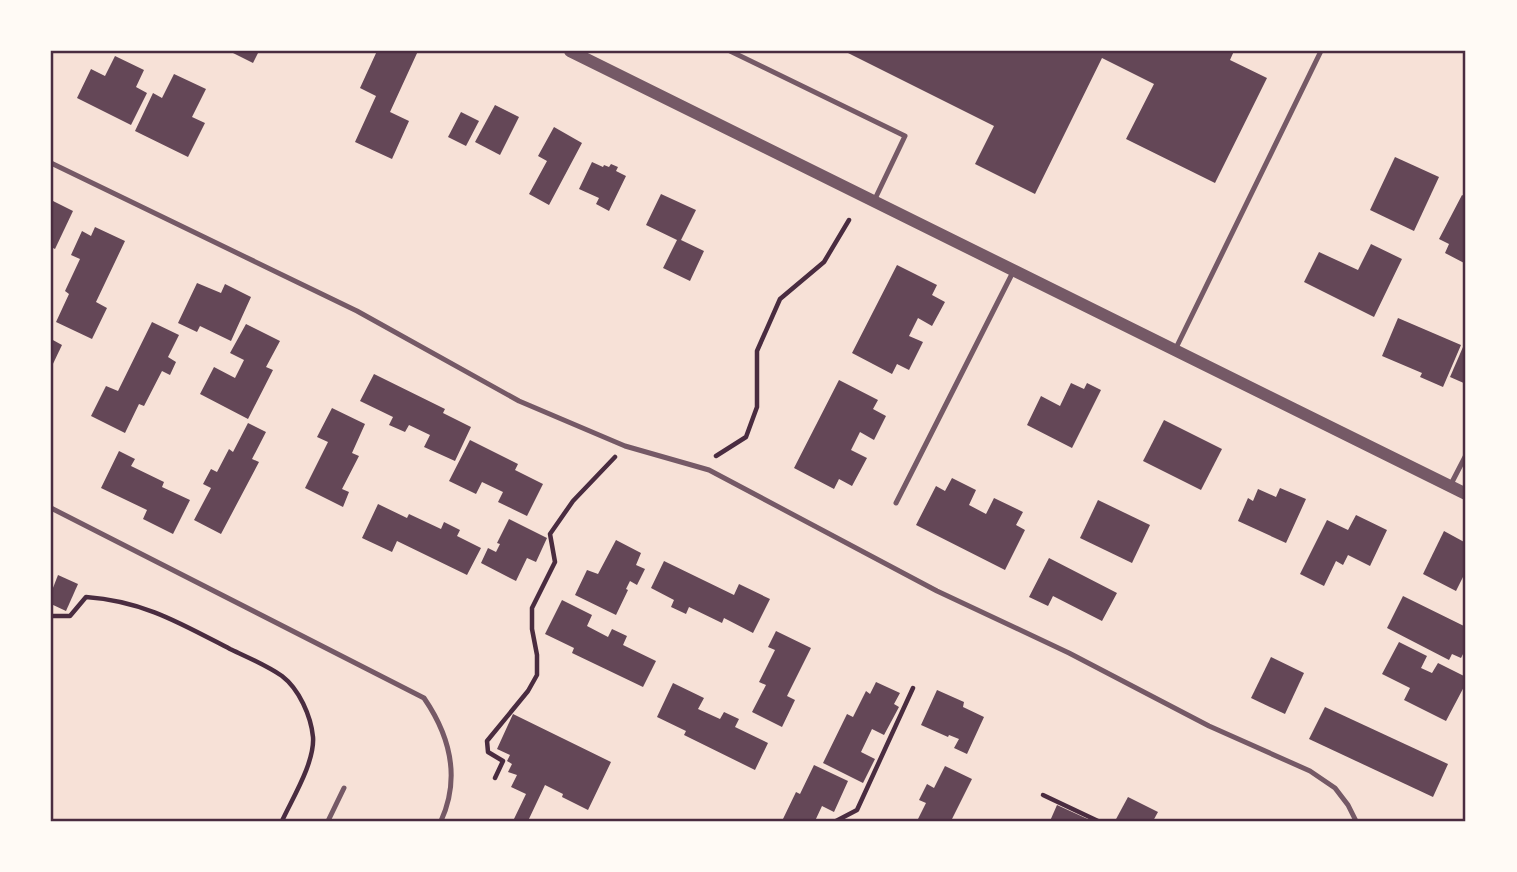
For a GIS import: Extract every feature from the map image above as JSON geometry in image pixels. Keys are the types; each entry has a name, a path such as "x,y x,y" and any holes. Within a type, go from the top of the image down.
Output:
{"street":[{"path":"570,51 1466,494"}],"lane":[{"path":"730,51 905,136 873,201"},
{"path":"1175,350 1321,51"},
{"path":"51,163 357,311 519,401 625,446 702,468 937,591 1069,653 1209,726 1310,771 1335,788 1356,821"},
{"path":"896,503 1014,270"},
{"path":"1450,486 1466,455"},
{"path":"51,508 424,698 438,718 447,739 452,762 452,786 441,821"},
{"path":"328,821 344,788"}],"path":[{"path":"702,468 720,453 746,438 757,407 757,351 780,299 824,262 849,220"},
{"path":"495,778 503,761 488,752 487,741 528,691 537,675 532,608 555,562 550,534 573,502 625,446"},
{"path":"51,616 70,616 86,597 138,605 201,634 282,677 301,701 313,736 308,763 282,821"},
{"path":"836,821 857,810 913,688"},
{"path":"1043,795 1098,821"}],"building":[{"path":"229,51 259,51 253,63"},
{"path":"377,51 418,51 390,112 409,121 392,159 355,142 376,96 360,88"},
{"path":"844,51 1234,51 1230,60 1267,78 1215,183 1126,139 1154,84 1102,58 1035,194 975,164 994,126"},
{"path":"115,56 144,70 136,87 147,93 131,125 77,98 91,69 105,76"},
{"path":"174,74 206,89 192,117 205,123 188,157 135,131 153,93 162,98"},
{"path":"495,105 519,117 500,155 475,142"},
{"path":"461,112 479,121 466,146 448,137"},
{"path":"554,127 582,143 549,205 529,194 547,161 538,156"},
{"path":"1395,157 1439,177 1414,231 1370,210"},
{"path":"592,162 603,167 609,167 611,164 618,167 616,171 626,176 609,211 596,204 599,198 579,189"},
{"path":"661,194 696,210 681,240 704,251 690,281 663,268 677,240 646,225"},
{"path":"1462,195 1466,197 1466,264 1445,253 1449,244 1439,239"},
{"path":"51,200 73,211 55,249 51,247"},
{"path":"95,227 125,241 96,302 107,308 92,339 56,322 69,294 65,291 80,259 71,255 82,231 91,236"},
{"path":"1371,244 1402,259 1374,317 1304,282 1319,252 1358,270"},
{"path":"897,265 937,285 932,295 945,302 932,326 918,318 909,336 923,342 909,370 897,364 892,374 852,353"},
{"path":"197,283 221,293 225,284 251,297 231,341 200,326 197,332 178,323"},
{"path":"1398,318 1461,345 1443,387 1420,377 1422,373 1382,356"},
{"path":"152,322 179,335 168,357 176,362 170,375 162,371 144,406 139,404 125,433 91,416 106,386 118,391"},
{"path":"246,324 280,341 266,367 273,370 248,419 200,394 214,367 235,378 244,360 230,353"},
{"path":"51,339 62,345 51,368"},
{"path":"1463,347 1466,348 1466,384 1450,377"},
{"path":"374,374 445,409 443,413 471,427 455,461 424,447 430,435 409,425 405,432 389,425 393,417 360,401"},
{"path":"839,380 878,400 873,409 886,416 874,440 860,432 851,450 867,458 852,486 839,479 834,489 794,468"},
{"path":"1071,383 1084,389 1087,383 1101,390 1072,448 1027,425 1041,396 1060,406"},
{"path":"332,408 365,424 352,453 359,456 342,489 349,492 343,507 305,488 328,442 317,437"},
{"path":"1164,420 1222,449 1201,490 1143,461"},
{"path":"248,423 266,432 252,459 259,462 221,534 194,520 211,488 203,484 211,469 217,472 229,449 233,452"},
{"path":"470,440 518,464 515,470 543,484 527,516 498,502 503,492 482,482 476,494 449,481"},
{"path":"119,451 135,459 131,466 164,482 162,487 190,500 173,534 143,519 147,510 101,488"},
{"path":"952,478 976,490 969,505 986,514 994,498 1023,512 1016,525 1025,530 1005,570 916,525 936,486 945,491"},
{"path":"1280,488 1306,499 1286,543 1238,521 1248,498 1253,501 1258,489 1276,497"},
{"path":"1098,500 1150,525 1132,563 1080,538"},
{"path":"378,504 407,518 409,514 441,529 444,522 460,530 457,536 481,548 467,575 397,541 392,552 362,538"},
{"path":"1356,515 1387,530 1370,566 1348,555 1343,565 1336,561 1324,586 1300,574 1327,520 1348,530"},
{"path":"509,519 547,538 536,562 527,558 516,581 481,563 488,548 496,552 500,544 497,543"},
{"path":"1444,531 1466,543 1466,571 1456,591 1423,574"},
{"path":"616,540 641,553 636,565 645,569 637,585 630,581 616,615 575,595 587,570 598,574"},
{"path":"1049,558 1117,593 1102,621 1053,596 1048,606 1029,597"},
{"path":"664,561 734,595 739,584 770,599 753,633 724,618 722,623 689,607 686,614 671,607 674,600 651,588"},
{"path":"58,575 78,584 66,611 51,604 51,593"},
{"path":"1403,596 1466,627 1466,648 1461,658 1452,654 1449,660 1387,628"},
{"path":"562,600 592,615 587,626 608,637 612,629 627,636 623,645 656,661 643,687 572,653 574,648 545,634"},
{"path":"776,631 811,648 787,696 795,700 782,727 752,712 766,685 759,682 775,650 768,647"},
{"path":"1399,642 1427,656 1421,668 1432,673 1438,663 1466,677 1466,683 1446,721 1404,700 1410,688 1382,674"},
{"path":"1271,657 1304,673 1285,714 1251,698"},
{"path":"876,682 900,693 894,704 899,707 884,735 872,729 861,752 875,759 863,783 823,763 847,714 853,717 866,691 870,694"},
{"path":"673,683 704,698 698,709 720,719 724,712 739,719 735,727 768,743 755,770 684,735 686,731 657,717"},
{"path":"937,690 964,702 963,707 984,717 967,754 954,748 959,739 921,725"},
{"path":"1325,707 1448,764 1433,797 1309,739"},
{"path":"513,714 611,762 588,810 545,785 528,821 513,821 526,794 511,787 517,775 508,772 512,764 507,761 510,755 497,749"},
{"path":"814,765 848,781 834,812 822,806 815,821 782,821 796,792 800,794"},
{"path":"945,766 972,779 951,821 917,821 926,803 919,800 927,784 934,788"},
{"path":"1128,797 1158,812 1153,821 1115,821"},
{"path":"1057,805 1092,821 1050,821"}]}
